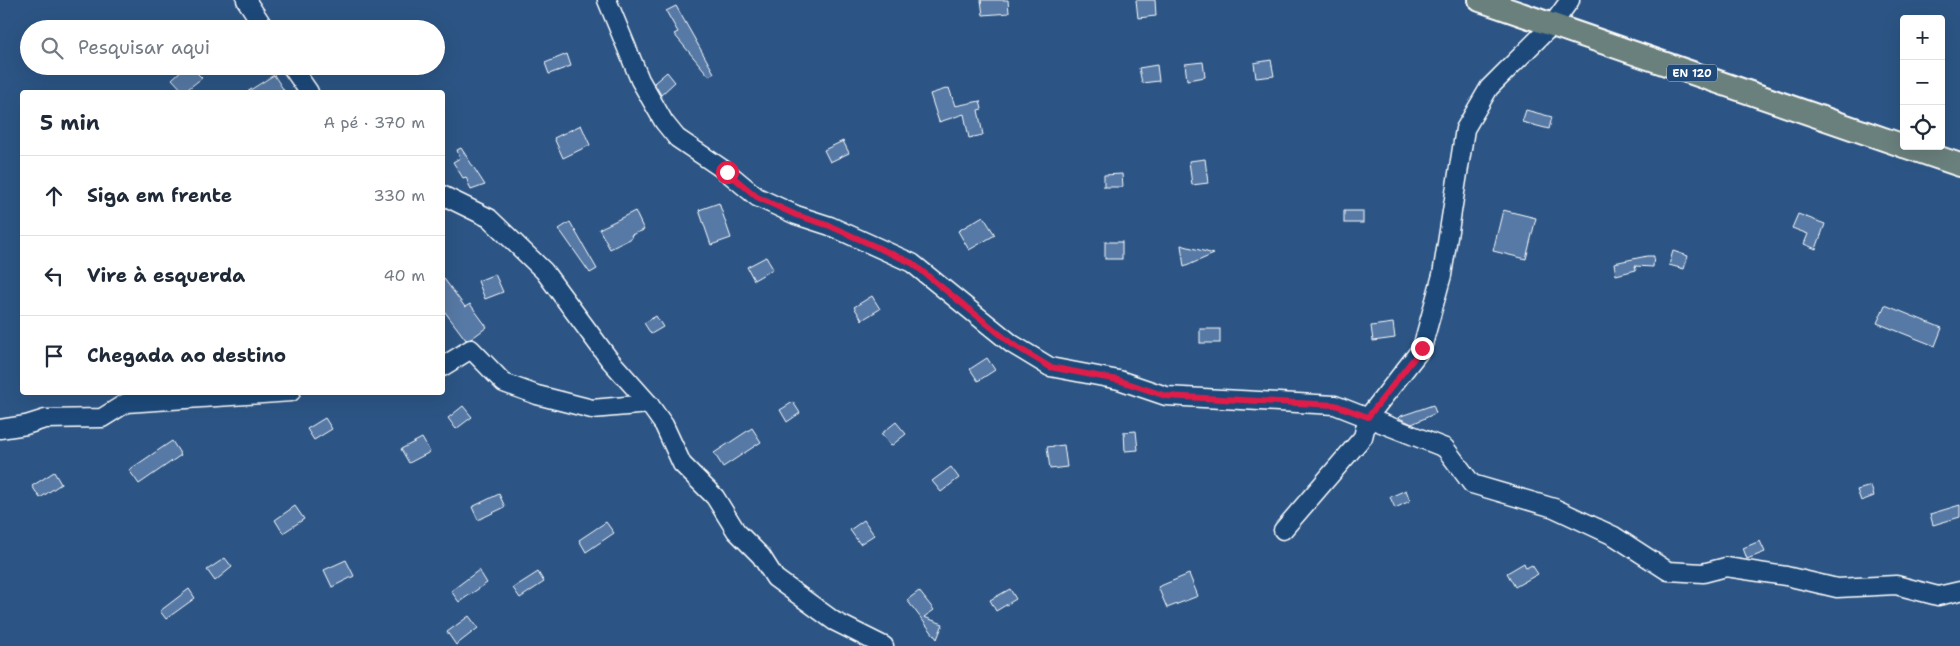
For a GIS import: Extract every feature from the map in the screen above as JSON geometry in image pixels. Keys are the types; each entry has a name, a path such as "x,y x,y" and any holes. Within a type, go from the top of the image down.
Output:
{"main road":[{"name":"EN 120","path":"1480,0 1900,145"},
{"name":"EN 120","path":"1916,150 1960,165"}],"street":[{"path":"246,0 259,20"},
{"path":"607,0 640,80 664,122 677,138 727,172 757,197 796,215 830,226 912,263 1012,344 1050,367 1118,380 1166,396 1335,405 1445,448 1472,484 1554,508 1614,536 1668,571 1703,573 1726,567 1786,576 1837,588 1896,584 1938,596 1960,591"},
{"path":"1283,530 1363,437 1368,417 1422,348 1442,275 1465,129 1488,88 1552,25 1570,0"},
{"path":"297,75 308,90"},
{"path":"445,196 488,218 544,271 609,360 664,424 682,464 715,497 736,531 761,556 776,578 834,621 884,646"},
{"path":"445,365 471,349 504,383 537,395 592,409 648,404"},
{"path":"0,428 26,425 45,419 102,418 126,403 246,395"}],"building":[{"path":"981,0 1008,0 1009,13 983,15"},
{"path":"1136,0 1155,0 1156,16 1138,18"},
{"path":"676,6 714,73 709,76 674,34 678,32 666,11"},
{"path":"567,54 571,66 549,74 545,63"},
{"path":"1271,60 1274,76 1256,78 1254,63"},
{"path":"1203,62 1205,77 1187,80 1185,64"},
{"path":"1157,65 1159,81 1142,83 1139,68"},
{"path":"667,72 675,82 661,95 654,83"},
{"path":"176,75 199,75 202,78 187,90 182,90 172,79"},
{"path":"274,75 284,90 250,90"},
{"path":"949,88 955,106 980,101 982,109 978,110 983,135 969,138 964,114 939,122 930,94"},
{"path":"1526,110 1552,117 1549,129 1522,122"},
{"path":"581,125 590,145 563,158 554,138"},
{"path":"843,141 849,153 830,162 824,150"},
{"path":"461,148 485,185 471,190 466,177 463,178 453,162 460,158 457,150"},
{"path":"1205,159 1208,183 1192,185 1189,161"},
{"path":"1122,174 1123,187 1104,187 1104,175"},
{"path":"719,203 731,238 711,245 699,210"},
{"path":"1503,210 1536,218 1526,259 1493,251"},
{"path":"635,211 644,230 631,235 632,238 610,249 599,229"},
{"path":"1344,211 1363,211 1363,223 1344,223"},
{"path":"1798,214 1825,224 1816,249 1804,244 1808,234 1792,228"},
{"path":"983,216 995,235 969,250 958,231"},
{"path":"570,222 597,269 590,273 559,229"},
{"path":"1105,242 1122,242 1122,259 1105,259"},
{"path":"1181,245 1214,254 1184,267"},
{"path":"1673,251 1688,256 1684,269 1669,265"},
{"path":"1654,256 1653,267 1635,266 1636,270 1616,275 1614,263"},
{"path":"766,257 773,269 754,280 747,267"},
{"path":"495,274 503,292 485,299 478,281"},
{"path":"445,280 465,307 470,304 487,327 471,339 466,340 445,312"},
{"path":"872,296 880,309 862,320 854,307"},
{"path":"1885,305 1942,328 1935,346 1877,323"},
{"path":"656,316 663,327 651,334 644,323"},
{"path":"1393,323 1395,338 1373,341 1371,326"},
{"path":"1200,329 1220,329 1220,343 1200,343"},
{"path":"987,358 995,370 978,381 970,369"},
{"path":"793,402 800,413 787,422 780,410"},
{"path":"1433,405 1436,413 1412,424 1399,418 1401,416"},
{"path":"463,406 472,417 456,429 448,418"},
{"path":"325,418 332,429 314,440 307,429"},
{"path":"896,422 906,434 891,446 881,434"},
{"path":"752,428 761,442 723,467 714,453"},
{"path":"1136,431 1138,450 1125,451 1124,432"},
{"path":"422,438 430,452 409,463 401,449"},
{"path":"172,441 181,455 139,484 129,470"},
{"path":"1064,445 1067,467 1050,469 1047,447"},
{"path":"951,467 959,478 941,492 932,481"},
{"path":"54,472 61,484 40,498 32,486"},
{"path":"1871,486 1874,496 1861,501 1857,490"},
{"path":"1406,490 1410,501 1395,508 1390,497"},
{"path":"499,494 505,507 478,520 472,507"},
{"path":"1960,505 1960,517 1933,525 1930,514"},
{"path":"295,506 304,519 283,533 275,520"},
{"path":"864,520 874,535 860,544 850,530"},
{"path":"606,522 614,533 586,552 579,540"},
{"path":"1760,541 1765,552 1747,559 1743,548"},
{"path":"225,558 232,567 215,581 207,570"},
{"path":"346,560 354,576 332,587 324,570"},
{"path":"1524,563 1526,568 1532,565 1538,574 1515,587 1507,573"},
{"path":"479,570 487,583 459,602 451,591"},
{"path":"538,572 544,582 520,598 513,588"},
{"path":"1189,574 1198,596 1167,608 1158,587"},
{"path":"189,589 195,598 166,619 160,611"},
{"path":"1010,589 1016,599 996,611 990,600"},
{"path":"919,591 934,610 924,617 943,624 937,639 907,600"},
{"path":"469,616 478,628 456,645 447,632"}],"route":[{"path":"727,172 757,197 796,215 830,226 912,263 1012,344 1050,367 1118,380 1166,396 1335,405 1368,417 1422,348"}]}
